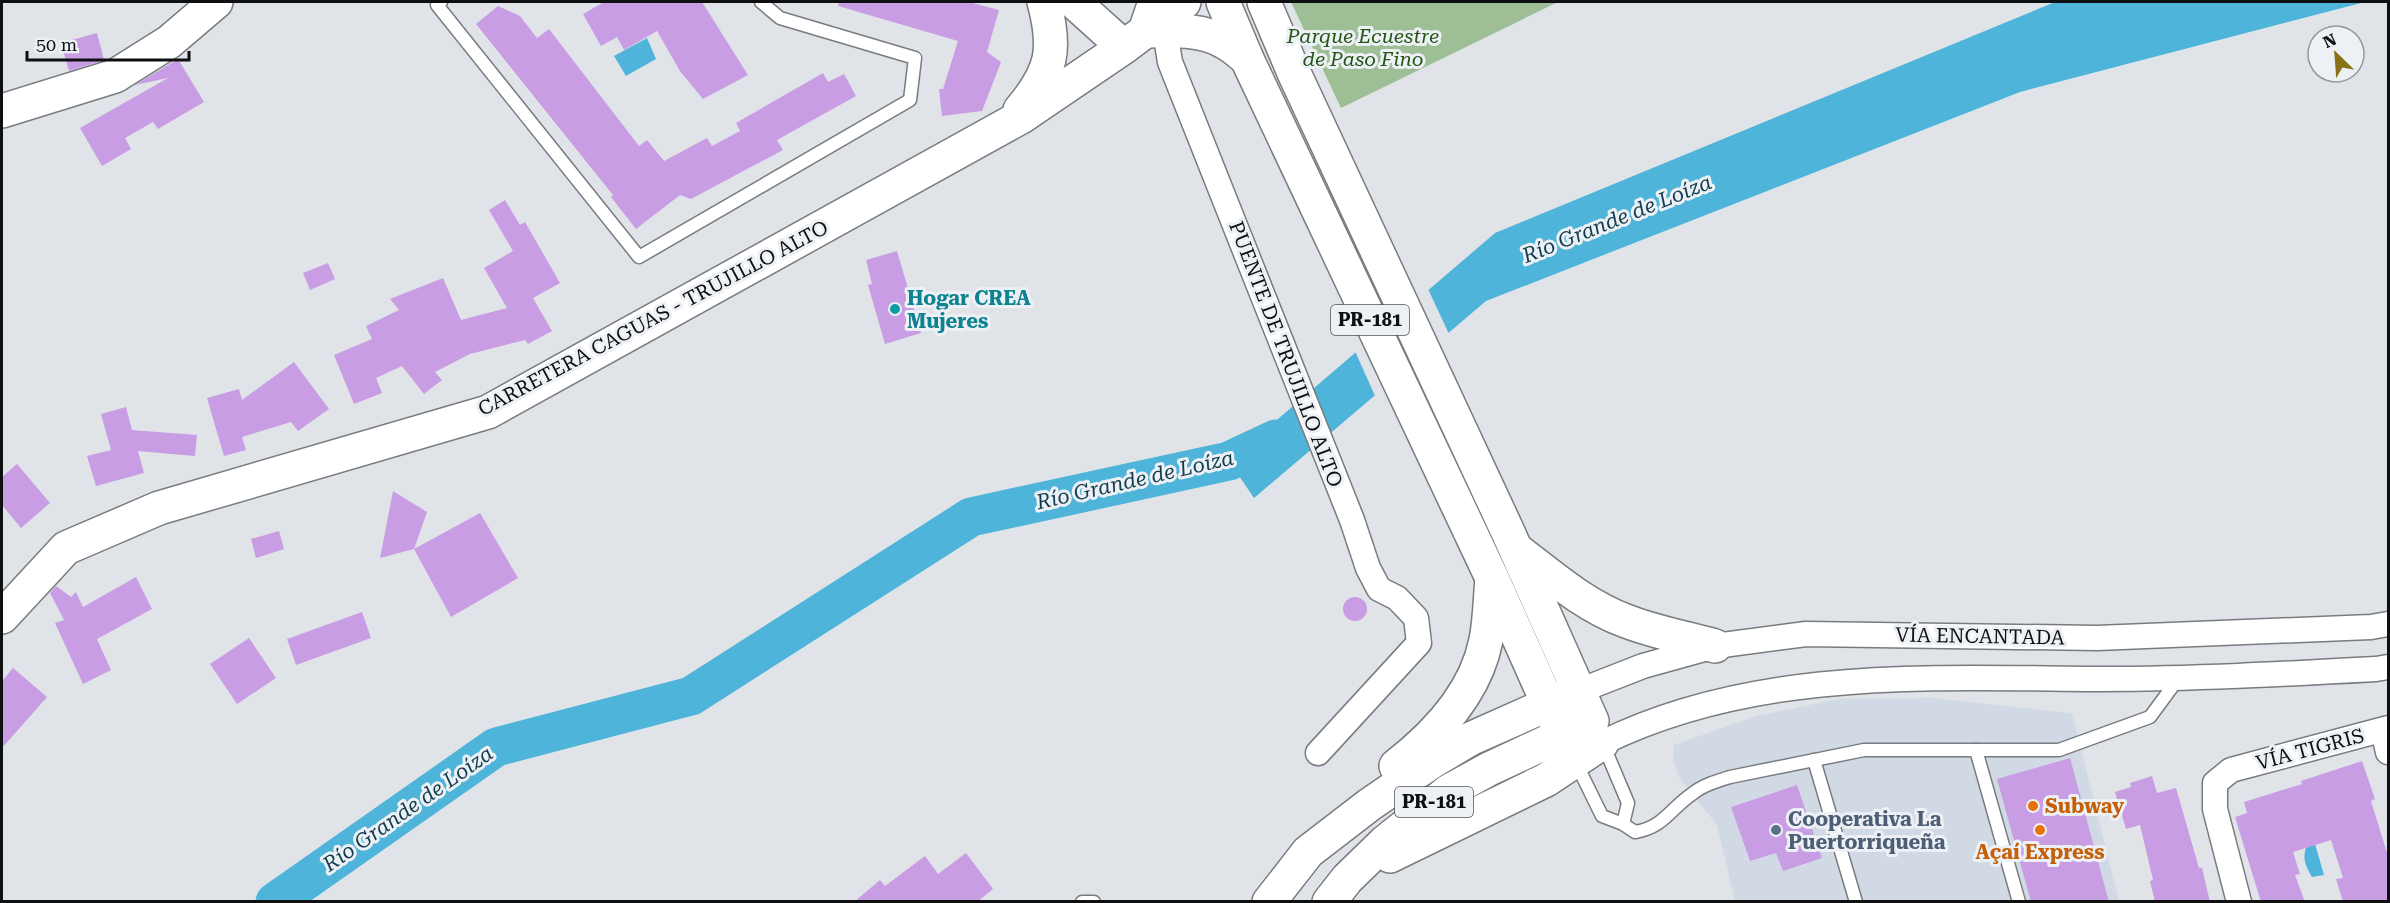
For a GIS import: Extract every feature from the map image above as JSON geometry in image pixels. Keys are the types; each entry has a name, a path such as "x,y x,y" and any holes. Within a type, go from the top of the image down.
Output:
{"main road":[{"path":"2,111 115,76 169,42 216,2"},
{"path":"1009,124 1037,89 1050,60 1051,28 1044,2"},
{"path":"1074,2 1147,28 1192,32 1223,41 1247,59"},
{"name":"CARRETERA CAGUAS - TRUJILLO ALTO","path":"2,617 66,548 159,508 488,412 1009,124 1184,2"},
{"name":"PR-181","path":"1223,2 1247,59 1485,563 1568,747"},
{"name":"PR-181","path":"1264,2 1295,75 1597,732"},
{"path":"1511,541 1583,600 1602,610 1641,626 1715,646"},
{"path":"1308,852 1348,806 1419,748 1457,705 1475,672 1486,640 1485,563"},
{"name":"PR-181","path":"1269,902 1308,852 1433,761 1470,739 1579,691"},
{"path":"1338,890 1434,833 1546,780 1568,747 1597,732"}],"street":[{"name":"PUENTE DE TRUJILLO ALTO","path":"1147,28 1170,62 1352,520 1368,568 1379,589 1396,598 1416,618 1419,643 1318,753"},
{"name":"VÍA ENCANTADA","path":"1579,691 1643,666 1715,646 1806,634 2097,638 2371,627 2388,624"},
{"name":"VÍA ENCANTADA","path":"1597,732 1767,692 1824,684 1933,678 2178,679 2388,667"},
{"name":"VÍA TIGRIS","path":"2239,902 2216,808 2215,783 2231,770 2387,737"}],"lane":[{"path":"441,2 437,5 639,257 910,100 915,58 780,18 761,2"},
{"path":"1568,747 1602,816 1623,824 1635,832 1650,829 1664,820 1692,793 1709,784 1730,777 1864,750 2059,750 2150,717 2178,679"},
{"path":"1597,732 1628,803 1623,824"},
{"path":"1976,750 2019,902"},
{"path":"1814,760 1854,901"},
{"path":"1082,902 1094,902"}],"shaded area":[{"path":"1933,698 2072,713 2119,901 1735,901 1717,825 1679,777 1673,760 1674,745 1756,716 1838,699"}],"green space":[{"name":"Parque Ecuestre de Paso Fino","path":"1291,2 1558,2 1341,108"}],"water":[{"path":"2055,2 2365,2 2020,92 1486,301 1254,498 1229,461 1495,233"},
{"path":"647,38 656,59 626,76 614,56"},
{"path":"2315,844 2324,875 2312,877 2304,856 2306,848"}],"pier":[{"path":"1427,287 1450,336 1376,398 1354,349"}],"building":[{"path":"604,2 702,2 748,75 703,99 680,71 657,31 624,50 617,37 601,46 583,14"},
{"path":"839,2 969,2 999,10 987,52 1001,62 982,111 942,116 939,89 943,89 958,41 838,6"},
{"path":"498,6 520,16 537,38 549,29 639,146 647,140 664,161 707,138 712,146 740,131 736,123 823,73 828,82 844,74 856,96 777,140 783,150 691,199 680,195 636,229 611,197 613,195 476,24"},
{"path":"97,33 104,60 69,71 61,43"},
{"path":"178,59 204,102 158,129 153,122 125,138 131,149 102,166 80,128 168,78 135,85"},
{"path":"505,200 520,225 525,222 560,283 533,298 552,331 528,344 525,340 470,354 435,372 442,380 424,394 402,366 376,378 382,393 354,404 334,355 372,339 366,326 399,310 390,299 443,278 461,320 507,308 484,268 513,251 489,210"},
{"name":"Hogar CREA Mujeres","path":"897,251 921,333 885,344 868,285 872,284 866,260"},
{"path":"328,263 335,279 310,290 303,273"},
{"path":"294,362 329,409 298,431 291,422 242,437 246,450 224,456 207,398 239,389 242,400"},
{"path":"126,407 132,430 197,435 195,456 138,451 144,473 96,486 87,456 111,450 101,414"},
{"path":"17,464 50,503 21,528 2,505 2,477"},
{"path":"393,491 427,512 414,549 380,558"},
{"path":"480,513 518,578 451,617 414,549"},
{"path":"279,531 284,549 256,558 251,539"},
{"path":"136,577 152,609 97,639 111,670 83,684 55,623 64,620 50,593 56,586 71,597 76,592 83,607"},
{"path":"1355,597 1363,601 1367,609 1363,617 1355,621 1347,617 1343,609 1347,601"},
{"path":"362,612 371,638 296,665 287,639"},
{"path":"249,638 276,678 237,704 210,664"},
{"path":"13,668 47,697 2,748 2,681"},
{"path":"2070,758 2109,902 2031,902 1997,779"},
{"path":"2362,761 2375,799 2371,801 2388,856 2388,902 2343,902 2336,879 2343,878 2331,840 2293,852 2300,874 2295,875 2305,902 2261,902 2235,817 2247,813 2244,802 2302,784 2301,781"},
{"path":"2152,776 2157,793 2176,788 2199,868 2202,868 2210,902 2155,902 2150,881 2153,880 2140,825 2126,829 2115,792 2131,787 2130,783"},
{"name":"Cooperativa La Puertorriqueña","path":"1797,785 1822,858 1783,871 1776,853 1750,861 1731,807"},
{"path":"966,853 993,889 977,902 854,902 880,880 885,886 925,856 938,874"}],"waterway":[{"name":"Río Grande de Loíza","path":"275,902 496,747 691,696 971,517 1229,461 1276,439"}],"place":[{"name":"Hogar CREA Mujeres","path":"895,309"},
{"name":"Subway","path":"2033,806"},
{"name":"Cooperativa La Puertorriqueña","path":"1776,830"},
{"name":"Açaí Express","path":"2040,830"}]}
